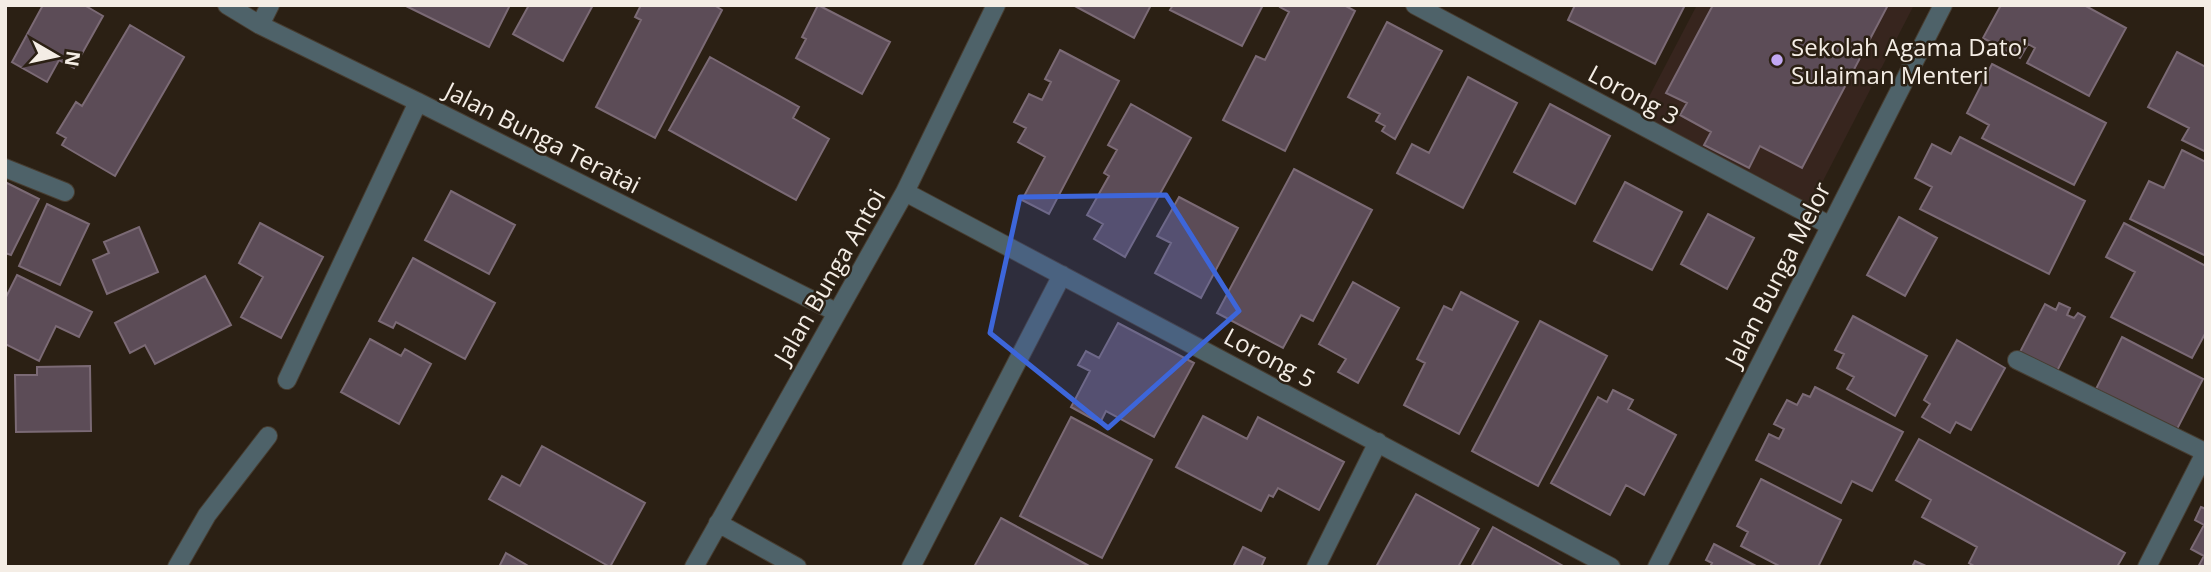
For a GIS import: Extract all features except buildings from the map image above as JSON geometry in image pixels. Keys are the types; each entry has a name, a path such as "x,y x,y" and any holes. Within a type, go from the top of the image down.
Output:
{"street":[{"name":"Jalan Bunga Teratai","path":"227,5 260,25 836,312"},
{"path":"260,25 270,5"},
{"name":"Jalan Bunga Antoi","path":"694,567 905,192 996,5"},
{"name":"Lorong 3","path":"1415,5 1829,225"},
{"name":"Jalan Bunga Melor","path":"1657,567 1943,5"},
{"path":"287,380 418,102"},
{"path":"5,168 65,192"},
{"name":"Lorong 5","path":"905,192 1611,567"},
{"path":"911,567 1062,275"},
{"path":"2017,360 2205,452 2147,567"},
{"path":"177,567 206,515 268,436"},
{"path":"1316,567 1378,442"},
{"path":"718,523 797,567"}],"highlighted area":[{"path":"1166,195 1239,311 1108,428 990,333 1020,197"}],"shaded area":[{"name":"Sekolah Agama Dato' Sulaiman Menteri","path":"1697,5 1914,5 1811,204 1640,114"}],"place":[{"name":"Sekolah Agama Dato' Sulaiman Menteri","path":"1777,60"}]}
